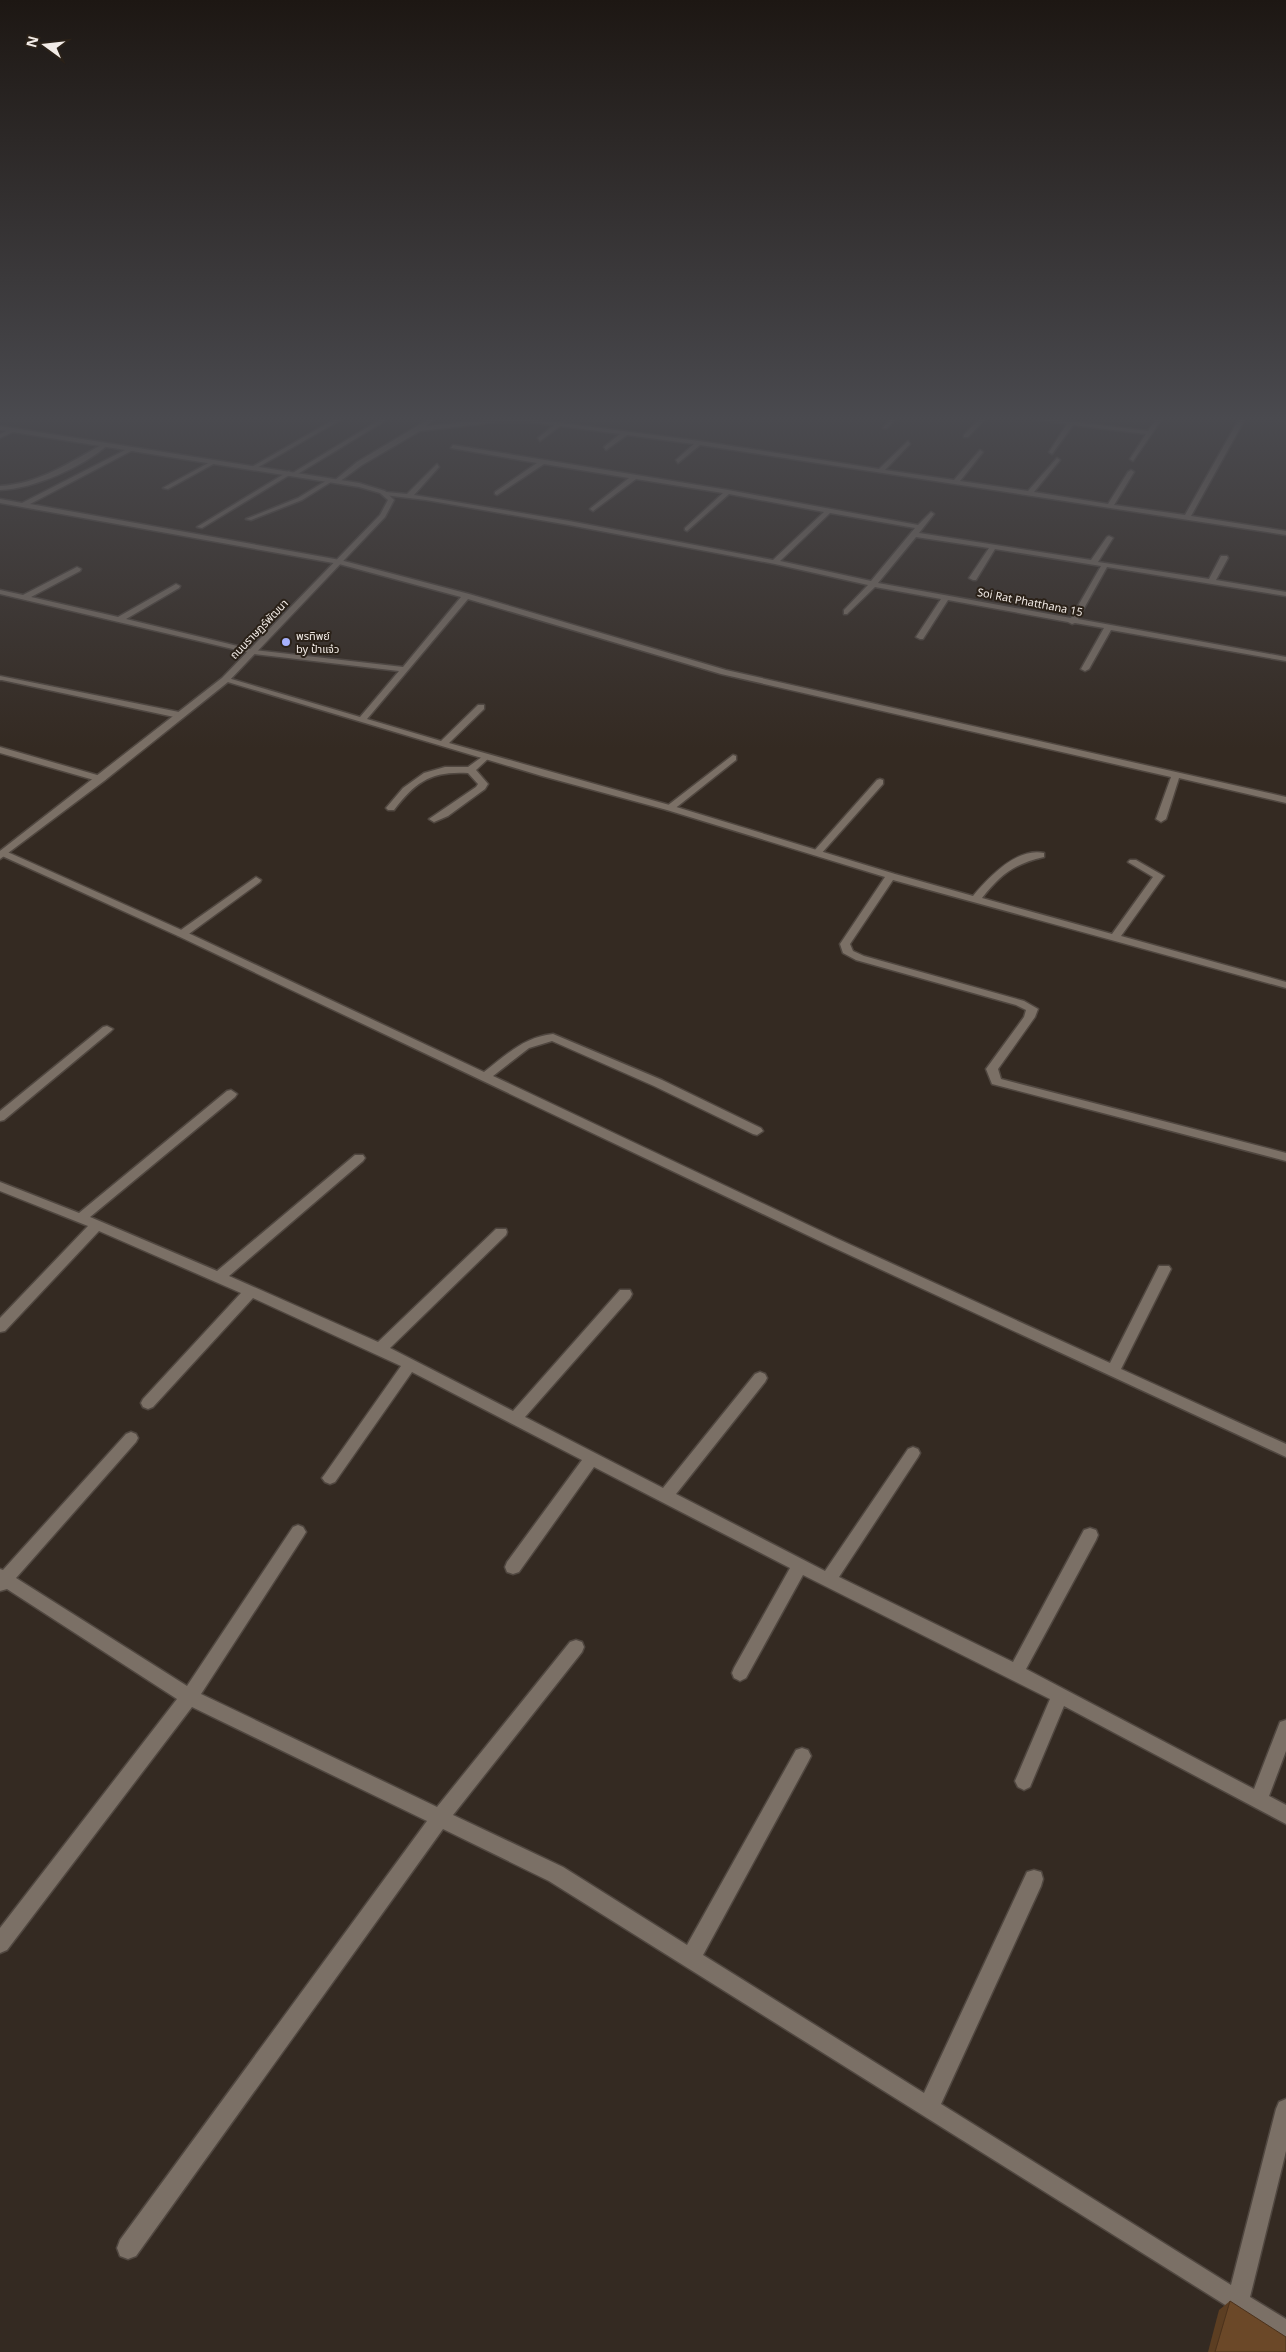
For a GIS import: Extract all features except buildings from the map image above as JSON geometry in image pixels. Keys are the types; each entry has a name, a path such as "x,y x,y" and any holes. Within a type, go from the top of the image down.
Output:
{"street":[{"path":"155,529 340,562 466,596 724,672 1286,800"},
{"name":"ถนนราษฏร์พัฒนา","path":"2,854 101,779 224,680 254,652 371,529"},
{"name":"Soi Rat Phatthana 15","path":"591,529 775,562 873,584 1072,622 1286,659"},
{"path":"775,562 810,529"},
{"path":"846,612 873,584 917,529"},
{"path":"913,534 1286,594"},
{"path":"1093,563 1109,538"},
{"path":"974,578 993,547"},
{"path":"1211,582 1224,558"},
{"path":"1072,622 1106,565"},
{"path":"24,598 77,569"},
{"path":"119,620 176,586"},
{"path":"0,592 254,652 403,670"},
{"path":"362,720 466,596"},
{"path":"920,637 945,598"},
{"path":"1085,669 1108,628"},
{"path":"2,678 179,715"},
{"path":"224,680 486,757 670,808 891,876 1286,985"},
{"path":"443,744 481,707"},
{"path":"0,750 101,779"},
{"path":"391,808 398,798 431,773 442,770 470,770 486,757"},
{"path":"670,808 733,758"},
{"path":"434,819 445,814 480,789 481,779 470,770"},
{"path":"1160,819 1176,775"},
{"path":"817,853 880,782"},
{"path":"2,854 182,934 833,1242 1286,1450"},
{"path":"976,899 991,880 1008,865 1023,858 1041,855"},
{"path":"1114,938 1158,877 1156,873 1133,862"},
{"path":"891,876 845,944 848,953 1020,1003 1032,1009 992,1069 996,1081 1286,1157"},
{"path":"182,934 256,880"},
{"path":"0,1117 107,1029"},
{"path":"485,1077 529,1044 541,1037 553,1037 658,1083 757,1131"},
{"path":"81,1218 231,1094"},
{"path":"219,1277 359,1158"},
{"path":"0,1186 81,1218 219,1277 380,1349 828,1580 1016,1672 1286,1815"},
{"path":"0,1327 97,1225"},
{"path":"380,1349 501,1232"},
{"path":"1113,1371 1164,1269"},
{"path":"148,1403 251,1291"},
{"path":"515,1418 625,1294"},
{"path":"330,1478 410,1364"},
{"path":"666,1496 760,1378"},
{"path":"131,1438 2,1580 189,1697 556,1874 1286,2332"},
{"path":"828,1580 913,1453"},
{"path":"513,1567 592,1458"},
{"path":"0,1943 189,1697 298,1532"},
{"path":"1016,1672 1090,1535"},
{"path":"740,1673 800,1565"},
{"path":"128,2248 440,1818 576,1647"},
{"path":"1024,1781 1060,1696"},
{"path":"1258,1800 1286,1728"},
{"path":"690,1958 802,1756"},
{"path":"928,2108 1034,1879"},
{"path":"1238,2302 1286,2109"}],"place":[{"name":"พรทิพย์ by ป้าแจ๋ว","path":"286,642"}]}
